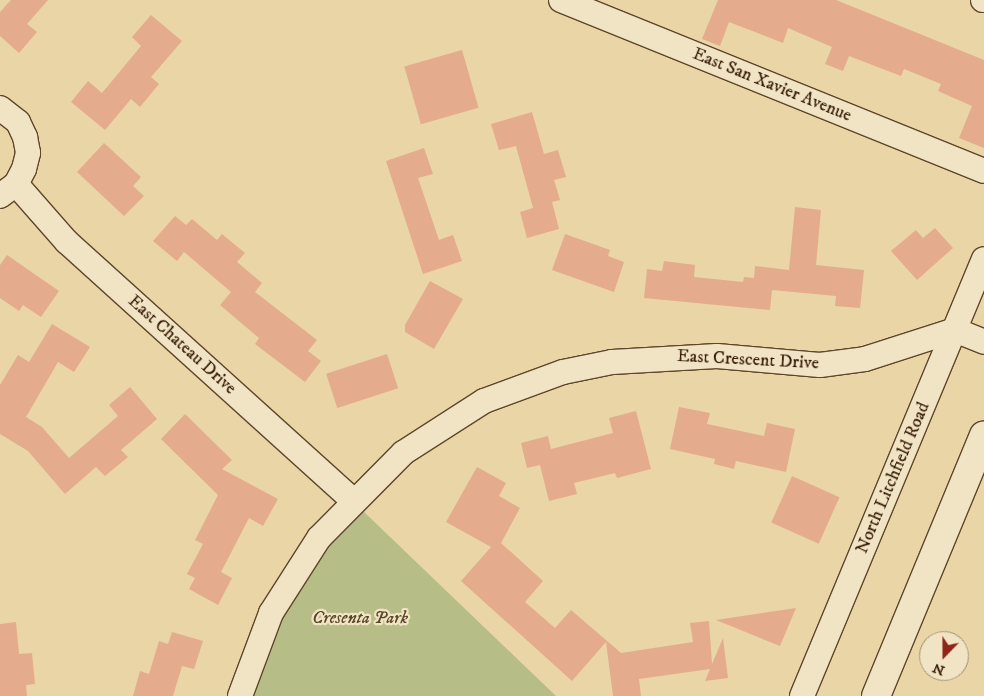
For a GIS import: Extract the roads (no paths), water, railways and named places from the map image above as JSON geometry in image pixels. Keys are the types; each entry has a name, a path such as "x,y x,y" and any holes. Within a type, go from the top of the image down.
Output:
{"main road":[{"path":"876,696 984,435"}],"street":[{"name":"East San Xavier Avenue","path":"560,0 984,171"},
{"name":"East Chateau Drive","path":"0,108 18,122 25,137 28,153 24,169 8,190 354,501"},
{"name":"North Litchfield Road","path":"802,696 984,259"},
{"name":"East Crescent Drive","path":"240,696 258,642 276,606 319,538 404,453 442,426 484,401 563,372 612,362 667,357 717,356 820,365 865,360 955,330"},
{"path":"955,330 984,342"}],"park label":[{"name":"Cresenta Park","path":"360,618"}]}
